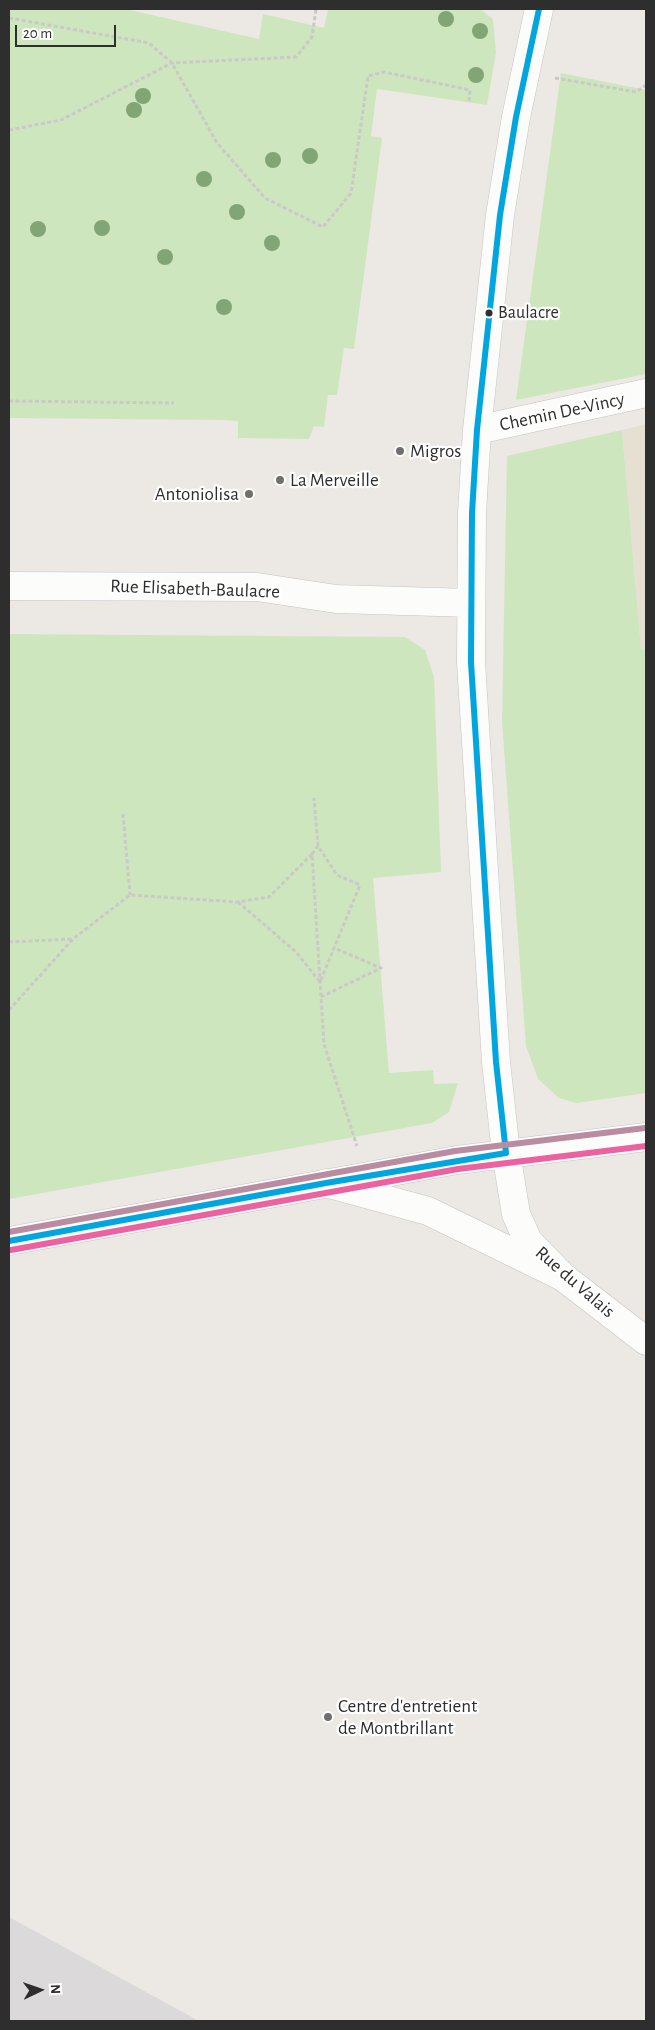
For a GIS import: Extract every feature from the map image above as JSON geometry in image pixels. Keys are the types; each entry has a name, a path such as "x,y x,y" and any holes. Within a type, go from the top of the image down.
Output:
{"street":[{"name":"Rue du Valais","path":"539,9 516,117 500,215 477,430 472,513 472,672 493,1013 506,1153 516,1214 528,1241 563,1277 646,1341"},
{"name":"Chemin De-Vincy","path":"477,430 646,393"},
{"name":"Rue Elisabeth-Baulacre","path":"9,586 257,587 336,599 471,603"},
{"path":"9,1241 326,1183 506,1153 646,1137"},
{"path":"326,1183 428,1211 563,1277"}],"path":[{"path":"9,130 61,120 172,63 296,57 312,37 316,9"},
{"path":"9,18 149,43 172,63 217,143 265,198 323,226 352,193 368,76 384,72 470,90 469,102"},
{"path":"553,78 636,92 646,85"},
{"path":"9,401 174,403"},
{"path":"314,798 318,846 337,874 360,885 320,982"},
{"path":"123,814 130,895"},
{"path":"9,1010 72,939 130,895 238,902 269,897 318,846"},
{"path":"312,854 324,1044 357,1146"},
{"path":"238,902 296,952 320,982"},
{"path":"9,942 72,939"},
{"path":"321,997 381,968 334,948"}],"shaded area":[{"path":"646,424 646,649 641,650 622,430"},
{"path":"9,1917 199,2021 9,2021"}],"green space":[{"path":"9,9 125,9 259,39 263,14 324,28 328,9 480,9 493,19 496,52 487,105 377,89 371,136 382,138 354,349 344,348 337,395 328,395 324,427 314,426 309,439 238,438 238,421 9,418"},
{"path":"561,73 646,90 646,374 516,400"},
{"path":"622,430 641,649 646,649 646,1093 576,1103 559,1098 538,1079 526,1046 502,722 507,456"},
{"path":"9,634 405,637 425,650 434,677 441,872 373,878 389,1073 433,1070 434,1084 458,1083 449,1112 432,1123 9,1199"}],"transit line":[{"path":"506,1153 496,1062 471,662 472,513 477,430 500,215 516,117 539,9"},
{"path":"9,1232 455,1151 645,1128"},
{"path":"11,1250 458,1169 646,1146"},
{"path":"9,1241 326,1183 506,1153"}],"place":[{"name":"Baulacre","path":"489,313"},
{"name":"Migros","path":"400,451"},
{"name":"La Merveille","path":"280,480"},
{"name":"Antoniolisa","path":"249,494"},
{"name":"Centre d'entretient de Montbrillant","path":"328,1717"}]}
